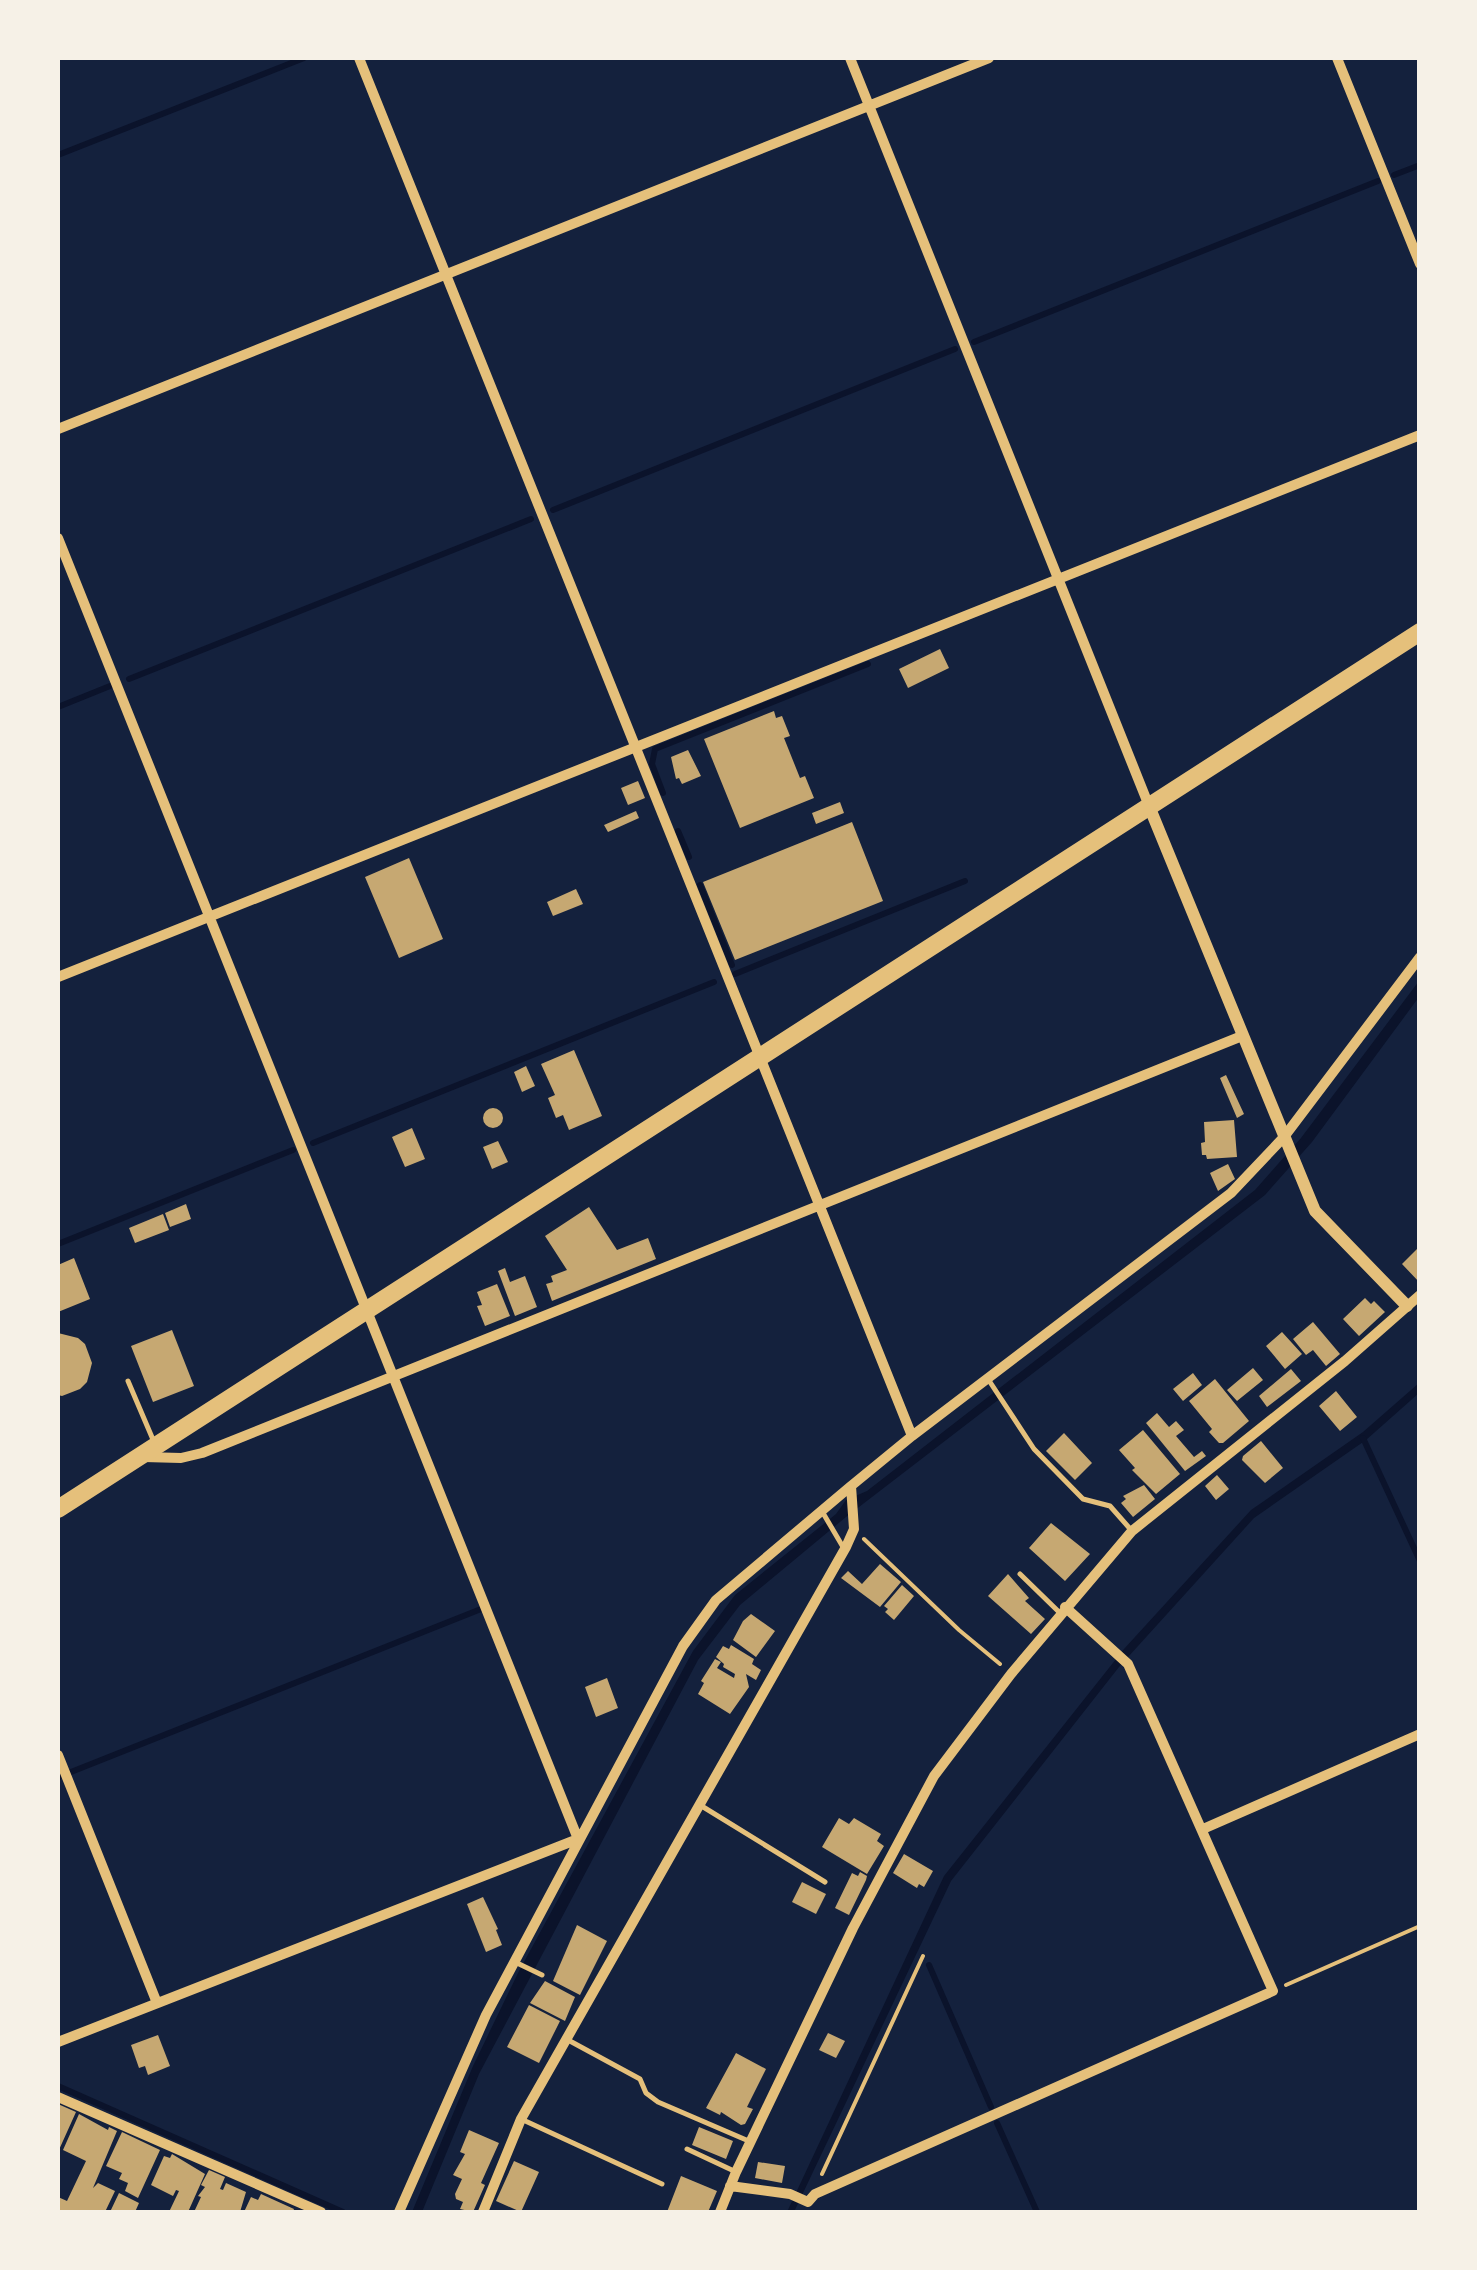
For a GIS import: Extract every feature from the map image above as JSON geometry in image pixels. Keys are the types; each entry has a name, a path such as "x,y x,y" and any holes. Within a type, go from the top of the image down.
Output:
{"main road":[{"path":"58,1509 1420,632"}],"street":[{"path":"359,58 912,1436"},
{"path":"850,58 1056,578 1315,1211 1407,1306"},
{"path":"58,430 989,58"},
{"path":"1337,58 1420,264"},
{"path":"58,977 1420,435"},
{"path":"58,538 578,1839"},
{"path":"399,2212 453,2087 578,1839 698,1624 716,1600 912,1436 990,1382 1231,1193 1285,1141 1420,956"},
{"path":"150,1452 181,1458 202,1453 1242,1036"},
{"path":"720,2212 854,1928 934,1776 1062,1610 1132,1532 1345,1361 1420,1295"},
{"path":"483,2212 521,2119 565,2038 844,1550 853,1526 851,1489"},
{"path":"730,2186 790,2194 808,2202 815,2194 1272,1991 1128,1664 1062,1610"},
{"path":"1203,1829 1420,1734"},
{"path":"58,1754 157,2002"},
{"path":"58,2042 578,1839"},
{"path":"58,2096 322,2212"}],"lane":[{"path":"128,1381 150,1452"},
{"path":"990,1382 1034,1449 1090,1502 1110,1506 1132,1532"},
{"path":"823,1514 844,1550"},
{"path":"1020,1574 1062,1610"},
{"path":"698,1804 825,1882"},
{"path":"516,1962 542,1975"},
{"path":"565,2038 640,2079 646,2093 658,2102 751,2142"},
{"path":"521,2119 662,2184"},
{"path":"687,2149 736,2172"}],"path":[{"path":"853,1526 958,1630 1012,1674"},
{"path":"1272,1991 1420,1926"},
{"path":"815,2194 922,1956"}],"water":[{"path":"1419,981 1419,997 1312,1142 1265,1195 846,1517 740,1605 698,1660 479,2074 422,2212 412,2212 473,2066 518,1973 693,1651 735,1595 836,1514 846,1500 867,1491 1255,1190 1301,1138"},
{"path":"1419,1383 1419,1393 1366,1440 1254,1518 1119,1667 951,1881 794,2212 787,2212 944,1876 1124,1649 1251,1510 1363,1432"}],"building":[{"path":"940,649 949,668 908,688 899,669"},
{"path":"774,711 776,718 782,716 790,736 784,738 800,778 805,776 814,798 740,828 704,739"},
{"path":"688,750 701,776 682,784 676,779 671,757"},
{"path":"638,781 645,798 628,805 621,788"},
{"path":"840,802 844,813 816,824 812,813"},
{"path":"636,811 639,818 608,832 604,825"},
{"path":"852,822 883,901 735,960 703,882"},
{"path":"409,858 443,939 399,958 365,877"},
{"path":"576,889 583,904 553,916 547,902"},
{"path":"574,1050 602,1116 569,1130 563,1115 556,1118 548,1098 555,1095 541,1064"},
{"path":"526,1066 535,1086 522,1092 514,1072"},
{"path":"1226,1075 1244,1114 1237,1118 1220,1078"},
{"path":"493,1108 503,1118 493,1128 483,1118"},
{"path":"1234,1120 1237,1157 1207,1159 1202,1155 1201,1143 1205,1142 1204,1122"},
{"path":"412,1128 425,1159 405,1167 392,1137"},
{"path":"498,1141 508,1162 492,1169 483,1147"},
{"path":"1228,1164 1235,1179 1218,1191 1210,1173"},
{"path":"186,1204 191,1219 170,1227 165,1213"},
{"path":"589,1207 617,1250 648,1238 656,1259 552,1301 546,1284 553,1282 551,1276 567,1270 545,1236"},
{"path":"163,1214 169,1230 135,1243 129,1228"},
{"path":"1420,1246 1420,1283 1402,1264"},
{"path":"74,1258 90,1299 58,1312 58,1265"},
{"path":"505,1268 510,1282 525,1276 537,1307 515,1316 498,1271"},
{"path":"497,1284 510,1316 485,1326 477,1306 482,1305 477,1292"},
{"path":"1365,1298 1385,1312 1359,1336 1343,1319"},
{"path":"1313,1322 1340,1354 1326,1366 1313,1350 1306,1355 1293,1339"},
{"path":"172,1330 194,1386 153,1402 131,1346"},
{"path":"1282,1332 1302,1354 1285,1369 1266,1346"},
{"path":"58,1333 85,1344 92,1363 87,1382 62,1396 58,1395"},
{"path":"1253,1368 1263,1380 1237,1401 1227,1390"},
{"path":"1291,1369 1301,1381 1267,1407 1259,1396"},
{"path":"1193,1373 1202,1385 1183,1401 1173,1389"},
{"path":"1215,1379 1249,1421 1223,1443 1209,1432 1212,1429 1189,1401"},
{"path":"1336,1391 1357,1417 1340,1431 1319,1406"},
{"path":"1157,1413 1169,1427 1176,1421 1184,1430 1176,1436 1194,1457 1202,1451 1206,1456 1185,1471 1146,1423"},
{"path":"1143,1430 1180,1474 1156,1494 1119,1450"},
{"path":"1064,1433 1092,1463 1075,1480 1046,1451"},
{"path":"1261,1441 1283,1468 1265,1483 1242,1460"},
{"path":"1217,1475 1229,1489 1216,1500 1205,1486"},
{"path":"1144,1485 1155,1499 1133,1517 1121,1503 1126,1499 1123,1496"},
{"path":"1051,1523 1090,1554 1065,1581 1029,1548"},
{"path":"880,1564 901,1582 880,1607 841,1578 848,1571 862,1584"},
{"path":"1008,1574 1029,1598 1025,1601 1045,1619 1031,1634 988,1596"},
{"path":"902,1585 914,1596 894,1620 884,1606"},
{"path":"751,1614 775,1631 756,1657 733,1640"},
{"path":"731,1645 754,1659 752,1664 761,1670 756,1680 746,1674 749,1687 730,1714 698,1694 715,1659 721,1662 717,1668 734,1678 735,1674 716,1657 723,1646 729,1649"},
{"path":"607,1678 618,1708 596,1717 585,1687"},
{"path":"839,1818 849,1824 854,1818 881,1834 877,1841 884,1846 867,1874 822,1847"},
{"path":"904,1854 933,1871 924,1887 919,1884 917,1888 893,1873"},
{"path":"860,1872 867,1876 866,1880 849,1915 835,1908 852,1873 858,1876"},
{"path":"802,1882 826,1894 816,1914 792,1902"},
{"path":"483,1897 502,1945 486,1952 467,1904"},
{"path":"577,1925 607,1941 580,1995 553,1981"},
{"path":"545,1981 575,1997 565,2021 530,2003"},
{"path":"529,2005 560,2021 539,2063 507,2047"},
{"path":"828,2033 845,2041 836,2058 819,2050"},
{"path":"158,2035 170,2066 148,2075 145,2066 139,2068 131,2045"},
{"path":"736,2053 766,2069 747,2107 753,2109 741,2125 706,2108"},
{"path":"58,2104 76,2112 58,2152"},
{"path":"79,2114 117,2131 93,2188 98,2183 115,2191 105,2212 58,2212 58,2197 67,2201 86,2161 63,2150"},
{"path":"699,2127 733,2141 726,2159 692,2145"},
{"path":"469,2130 499,2143 473,2212 460,2209 463,2202 455,2194 462,2179 453,2175 465,2154 460,2152"},
{"path":"122,2132 160,2150 138,2198 125,2191 128,2183 119,2179 122,2173 106,2166"},
{"path":"172,2154 205,2174 188,2212 169,2212 179,2191 173,2196 151,2185 164,2156 170,2158"},
{"path":"514,2161 539,2172 521,2212 496,2201"},
{"path":"758,2162 785,2166 782,2183 755,2178"},
{"path":"209,2170 225,2177 220,2189 226,2183 246,2192 240,2212 194,2212"},
{"path":"681,2176 717,2191 708,2212 667,2212"},
{"path":"119,2193 139,2203 135,2212 110,2212"},
{"path":"261,2194 294,2209 293,2212 244,2212 251,2197 258,2200"}],"waterway":[{"path":"58,155 304,58"},
{"path":"1394,175 1420,165"},
{"path":"974,342 1378,181"},
{"path":"553,510 955,349"},
{"path":"129,679 531,519"},
{"path":"663,793 652,764 655,749 868,664"},
{"path":"58,707 110,686"},
{"path":"678,831 689,857"},
{"path":"735,974 965,881"},
{"path":"700,885 732,965"},
{"path":"313,1143 714,982"},
{"path":"58,1244 293,1150"},
{"path":"1363,1438 1420,1561"},
{"path":"71,1772 481,1609"},
{"path":"929,1965 991,2107"},
{"path":"58,2086 343,2212"},
{"path":"997,2123 1037,2212"}]}
